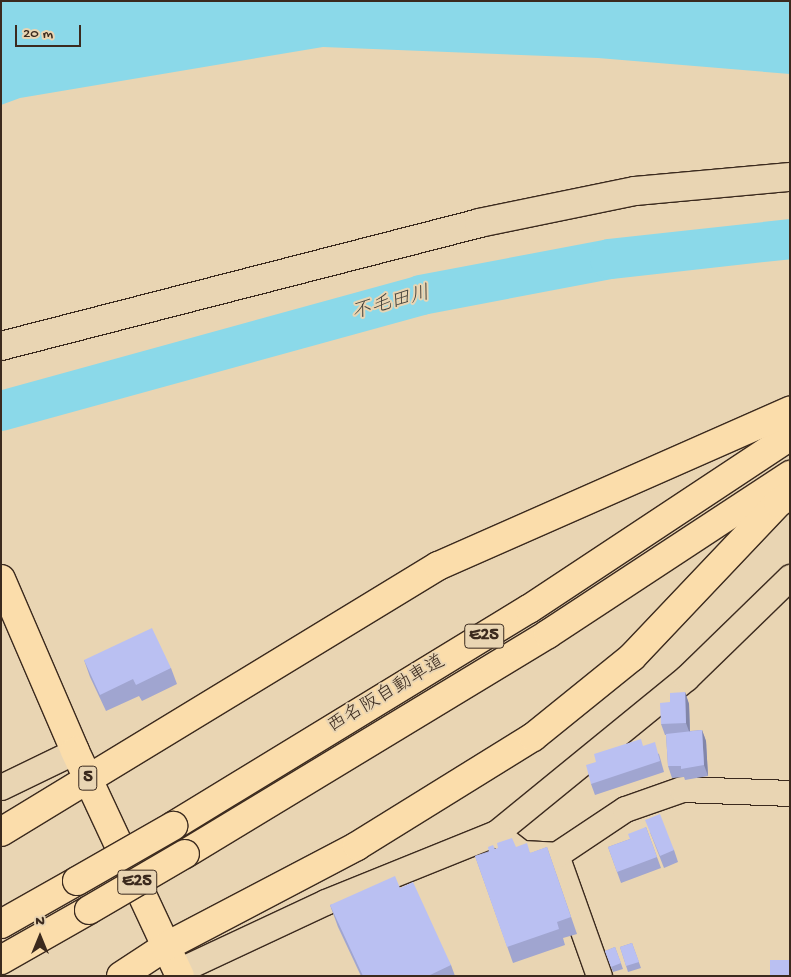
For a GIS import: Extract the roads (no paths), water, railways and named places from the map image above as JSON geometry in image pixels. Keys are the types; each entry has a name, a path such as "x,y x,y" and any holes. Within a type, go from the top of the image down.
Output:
{"main road":[{"path":"1,832 438,566 790,410"},
{"name":"西名阪自動車道","path":"1,924 173,826 528,609 790,436"},
{"name":"西名阪自動車道","path":"1,960 185,854 548,634 790,475"},
{"path":"121,976 165,947 357,846 532,737 632,657 778,503 790,495"},
{"name":"5","path":"1,579 75,751 165,947 179,973"}],"street":[{"path":"1,346 479,223 636,192 790,178"},
{"path":"179,973 325,902 496,833 686,678 790,577"},
{"path":"1,788 75,751"},
{"path":"496,833 522,852 556,855 626,809 682,789 790,793"},
{"path":"556,855 599,976"}],"water":[{"path":"1,1 790,1 790,74 598,58 323,47 20,98 1,105"}],"waterway":[{"name":"不毛田川","path":"1,411 421,295 610,259 790,239"}]}
